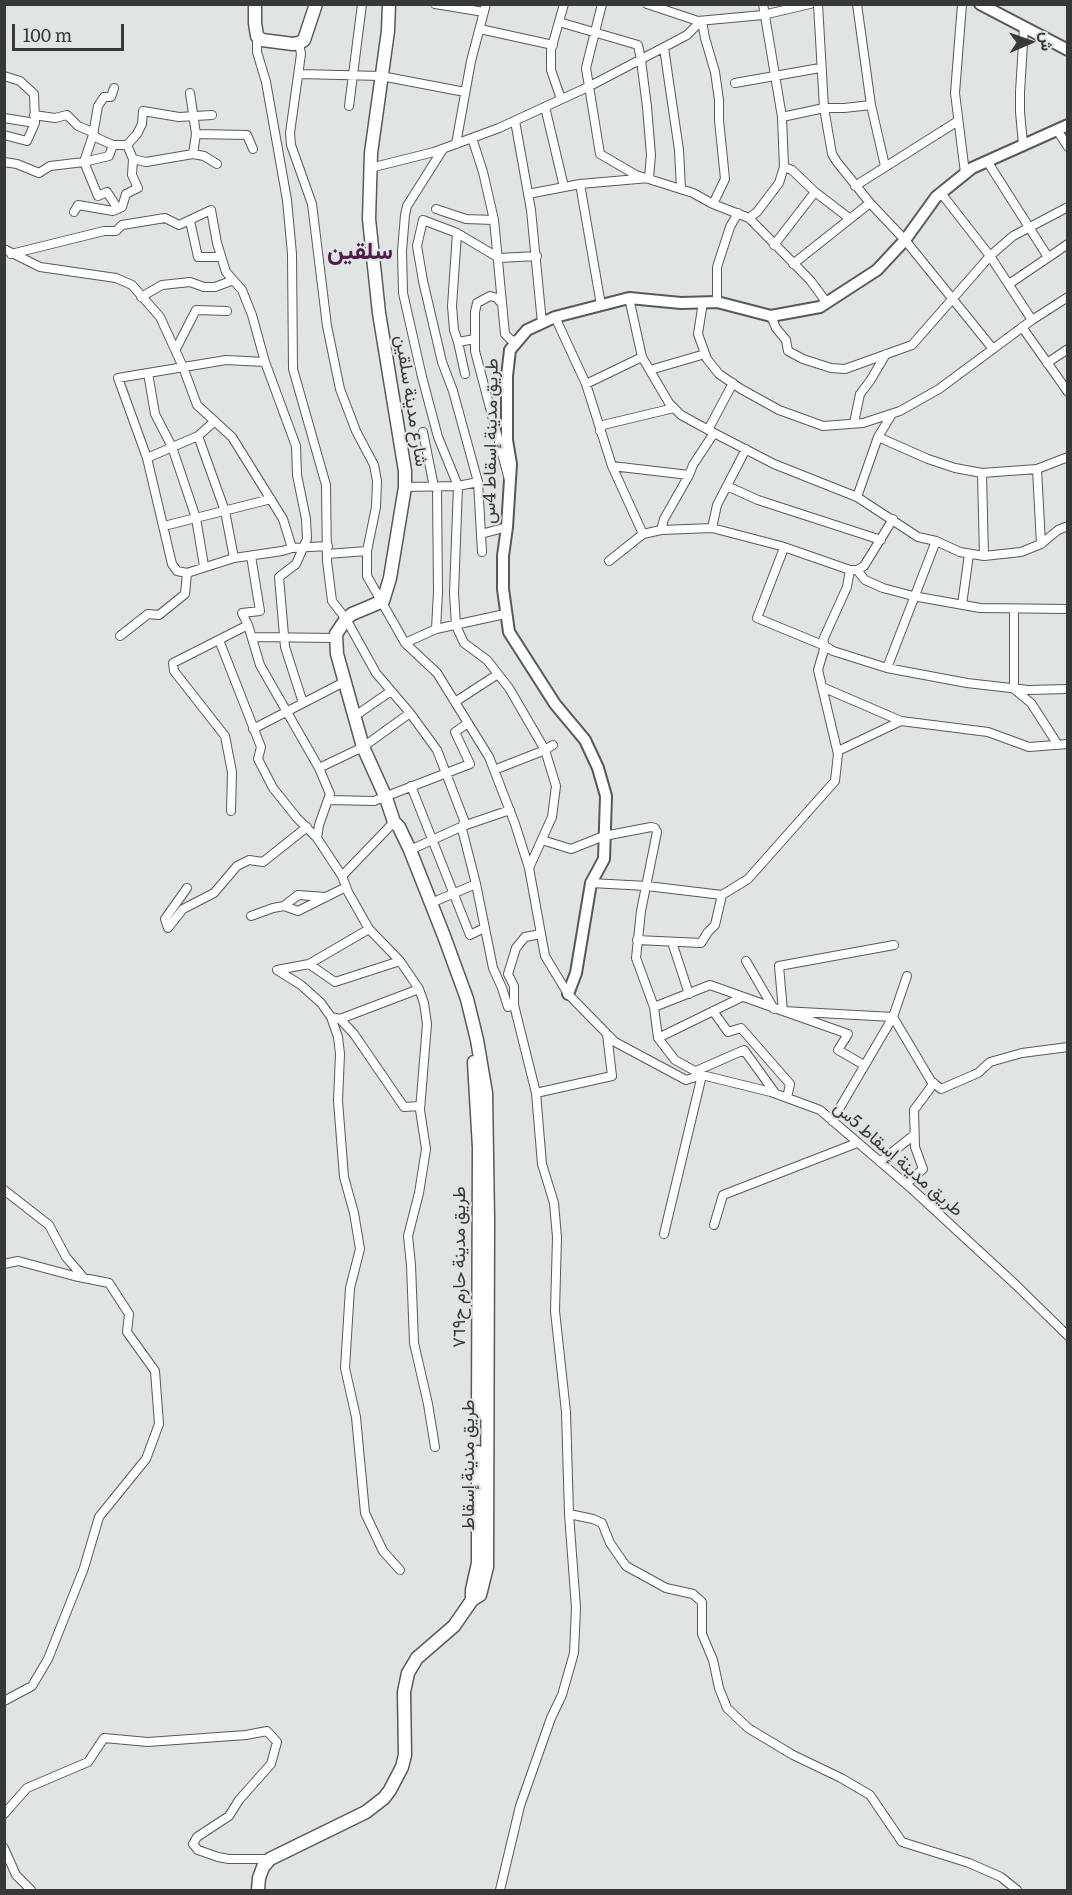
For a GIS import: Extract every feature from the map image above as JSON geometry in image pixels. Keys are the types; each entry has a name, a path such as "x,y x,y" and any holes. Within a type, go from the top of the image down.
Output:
{"main road":[{"path":"255,4 257,36 262,40 275,43 299,43 304,40 316,4"},
{"name":"شارع مدينة سلقين","path":"382,601 390,578 405,487 405,471 379,314 369,219 370,168 388,31 389,4"},
{"path":"382,601 346,619 336,634 337,654 363,747 394,822 410,850 431,903"},
{"name":"طريق مدينة حارم ح٧٦٩","path":"270,1859 366,1812 384,1798 397,1778 405,1755 404,1692 408,1673 417,1658 454,1626 472,1600 478,1555 479,1148 472,1054 463,1003 444,936 431,903"},
{"path":"258,1890 263,1867 270,1859"}],"street":[{"path":"349,106 362,4"},
{"path":"435,4 485,8 465,92 456,144"},
{"path":"561,99 551,70 553,45 564,4"},
{"path":"602,4 586,68 600,153 636,175 693,193 713,204 749,218 810,280 827,303"},
{"path":"647,4 700,21 764,15 810,4"},
{"path":"749,218 757,212 779,183 784,167 782,117 773,76 763,4"},
{"path":"818,4 820,68 832,154 842,171 905,240 993,349"},
{"path":"857,4 871,105 885,166"},
{"path":"962,4 955,93 965,174"},
{"path":"980,4 1068,50"},
{"path":"370,168 443,149 515,121 664,48 687,35 700,21"},
{"path":"700,21 715,72 725,179 713,204"},
{"path":"559,22 638,45 651,155 649,178"},
{"path":"1023,144 1020,92 1024,27"},
{"path":"480,29 553,45"},
{"path":"257,36 257,52 266,82 287,200 292,255 293,369 326,485 327,550 332,601 346,619 376,673 434,745 447,773 464,820 462,829 493,968 508,1007 514,1005"},
{"name":"طريق مدينة إسقاط 5س","path":"299,43 301,54 290,133 291,145 312,204 327,326 340,389 356,432 374,465 378,481 376,507 367,551 367,576 405,643 437,673 489,757 529,868 545,956 568,994 615,1042 686,1080 699,1073 776,1094 820,1110 906,1184 1068,1336"},
{"path":"664,48 679,150 681,189"},
{"path":"735,83 820,68"},
{"path":"299,74 381,76 465,92"},
{"path":"4,76 20,81 34,94 34,119 27,141 4,135"},
{"path":"114,88 111,97 104,97 98,106 93,135 84,162 98,196 107,192 118,209"},
{"path":"190,93 196,134 193,154"},
{"path":"782,117 824,108 871,105"},
{"path":"545,107 564,187"},
{"path":"127,146 137,134 142,123 143,111 179,117 212,114"},
{"path":"4,118 56,118 67,115 78,126 90,131 93,135 113,145 127,146"},
{"path":"515,121 537,256 542,323"},
{"path":"855,186 958,121"},
{"name":"طريق مدينة إسقاط 4س","path":"568,994 576,973 591,883 604,859 606,796 598,768 585,740 555,704 509,632 505,614 503,555 511,464 507,440 507,376 510,350 527,330 555,317 629,298 681,303 717,302 771,316 820,307 877,270 905,240 936,198 972,168 1068,125"},
{"path":"1057,130 1068,147"},
{"path":"196,134 247,135 253,149"},
{"path":"472,138 483,172 494,220 505,334 511,340 517,340"},
{"path":"4,162 17,164 39,173 50,166 109,156 113,145"},
{"path":"74,212 78,205 113,211 122,207 126,194 138,188 132,175 133,159 127,146"},
{"path":"443,149 407,206 402,251 404,293 438,437 458,486 454,592 456,624 464,643 487,660 509,688 545,750 556,786 552,818 529,868"},
{"path":"133,159 146,162 193,154 204,156 217,164"},
{"path":"987,161 1048,257"},
{"path":"784,167 792,170 815,192 849,218"},
{"path":"528,194 580,184 649,178"},
{"path":"580,184 602,305"},
{"path":"774,245 815,192"},
{"path":"941,193 990,256 1032,320"},
{"path":"793,264 870,203"},
{"path":"771,316 776,328 786,340 788,351 803,360 831,368 845,369 912,345 990,256 1013,236 1068,207"},
{"path":"436,209 459,218 494,220"},
{"path":"8,252 104,231 116,231 122,225 165,218 179,225 211,210 226,272 231,281 242,290 249,306 265,362 296,446 297,475 306,519 307,539 296,564 279,577 284,637 303,703"},
{"path":"717,302 717,267 730,227 738,213"},
{"path":"482,552 478,482 453,391 441,362 417,246 423,220 458,233 499,258 537,256"},
{"path":"190,221 198,258 221,257"},
{"path":"458,233 452,306 454,330 465,374"},
{"path":"1009,284 1068,244"},
{"path":"8,252 40,267 116,278 132,285 160,317 176,349 197,405 232,437 271,499 283,519 292,548"},
{"path":"141,297 162,285 190,282 204,287 215,287 231,281"},
{"path":"502,304 497,298 490,296 477,303 474,339 506,476 509,480"},
{"path":"703,302 698,334 705,354 719,374 779,410 823,426 863,423 892,414 939,389 1022,327 1068,297"},
{"path":"629,298 642,357 674,408 681,415 774,464 857,496 918,537 936,541 969,554 984,556 1021,552 1041,544 1058,530 1068,526"},
{"path":"176,349 196,310 227,311"},
{"path":"555,317 586,384 612,466 643,534"},
{"path":"1022,327 1068,392"},
{"path":"458,342 474,339"},
{"path":"1047,363 1068,349"},
{"path":"650,370 705,354"},
{"path":"854,423 860,394 886,354"},
{"path":"586,384 642,357"},
{"path":"265,362 226,360 118,378 147,458 172,564 177,570 187,573 234,558 282,552 292,548 367,551"},
{"path":"148,373 155,414 172,447 196,518 204,566"},
{"path":"661,530 664,519 689,475 733,383"},
{"path":"600,431 603,425 674,408"},
{"path":"857,496 878,437 892,414"},
{"path":"147,458 198,436 215,421"},
{"path":"423,432 434,487 437,489 436,629"},
{"path":"198,436 225,511 234,558"},
{"path":"878,437 928,459 955,468 982,473 1037,469 1068,457"},
{"path":"712,528 717,505 746,449"},
{"path":"612,466 689,475"},
{"path":"1037,469 1041,544"},
{"path":"982,473 984,556"},
{"path":"405,487 458,486 478,482"},
{"path":"727,486 758,500 881,540"},
{"path":"164,526 271,499"},
{"path":"853,570 864,566 892,519"},
{"path":"481,534 507,527"},
{"path":"609,561 643,534 661,530 712,528 853,570 865,580 883,588 913,596 980,608 1068,609"},
{"path":"886,668 936,541"},
{"path":"784,548 757,618 833,651 886,668 1014,689 1068,688"},
{"path":"962,605 969,554"},
{"path":"251,556 260,610 242,613 253,637 260,665 320,768 330,794 317,838"},
{"path":"591,883 647,886 722,895 748,879 835,781 838,751 818,670 825,646 823,640 853,570"},
{"path":"120,636 148,614 159,615 185,594 187,573"},
{"path":"438,592 454,592"},
{"path":"1014,609 1014,689"},
{"path":"405,643 436,629 505,614"},
{"path":"231,811 232,772 225,736 174,671 173,663 248,625"},
{"path":"253,637 336,638"},
{"path":"219,640 261,747 258,759 273,788 317,838 342,876 369,929 400,961 419,989 424,1002 427,1024 420,1106 426,1149 419,1193 408,1236 414,1343 435,1447"},
{"path":"455,702 498,674"},
{"path":"254,729 344,682"},
{"path":"822,687 901,722 987,732 1029,747 1068,744"},
{"path":"1014,689 1031,703 1058,745"},
{"path":"355,716 391,691"},
{"path":"320,768 363,747 410,713"},
{"path":"838,751 901,722"},
{"path":"329,800 374,801 386,798 470,764 455,732 468,723"},
{"path":"494,770 554,745"},
{"path":"411,786 470,935 484,928"},
{"path":"410,850 464,826 510,810"},
{"path":"342,876 394,822"},
{"path":"187,888 165,919 168,928 183,909 214,893 237,866 249,860 263,862 307,827"},
{"path":"542,840 571,849 604,836 655,828 656,847 637,940 636,958 654,1007 658,1038 675,1060 699,1073"},
{"path":"431,903 476,884"},
{"path":"284,906 298,911 346,887"},
{"path":"251,916 284,906 298,895 327,897"},
{"path":"637,940 701,943 715,925 722,895"},
{"path":"369,929 309,964 277,970 301,985 321,1003 331,1017 338,1037 340,1054 338,1101 344,1177 354,1213 360,1249 350,1288 345,1368 356,1417 365,1513 382,1551 400,1570"},
{"path":"500,1890 520,1806 551,1718 562,1695 574,1653 576,1608 569,1514 566,1412 555,1311 557,1237 554,1203 542,1164 536,1093 514,1005 514,986 508,974 516,948 525,937 541,934"},
{"path":"672,942 688,994"},
{"path":"783,1011 779,966 894,945"},
{"path":"309,964 335,982 400,961"},
{"path":"746,961 774,1008"},
{"path":"832,1121 893,1017 907,976"},
{"path":"654,1007 710,986 848,1034 838,1050 864,1065"},
{"path":"331,1017 340,1019 419,989"},
{"path":"658,1038 742,997"},
{"path":"713,1011 728,1032 741,1028 790,1084 787,1098"},
{"path":"783,1011 893,1017"},
{"path":"893,1017 934,1083 941,1089 978,1073 990,1062 1022,1053 1068,1047"},
{"path":"340,1019 354,1034 404,1107 420,1106"},
{"path":"536,1093 612,1076 607,1034"},
{"path":"699,1073 744,1050 776,1094"},
{"path":"664,1234 699,1073"},
{"path":"906,1184 922,1169 915,1147 914,1110 934,1083"},
{"path":"880,1162 914,1135"},
{"path":"714,1225 723,1195 857,1143"},
{"path":"4,1190 49,1225 66,1257 84,1278"},
{"path":"4,1264 18,1261 110,1283 129,1314 127,1332 155,1371 159,1424 146,1459 99,1517 84,1568 48,1659 32,1686 4,1701"},
{"path":"569,1514 602,1523 610,1543 626,1566 666,1588 693,1594 702,1602 702,1634 713,1660 719,1688 727,1708 748,1728 793,1755 870,1795 902,1842 969,1863 1001,1877 1017,1890"},
{"path":"4,1814 27,1788 88,1762 104,1738 148,1742 246,1735 267,1731 277,1742 271,1764 238,1800 229,1816 197,1837 194,1844 198,1850 218,1857 270,1859"},
{"path":"4,1848 16,1875 31,1890"}],"district":[{"name":"سلقين","path":"360,252"}]}
